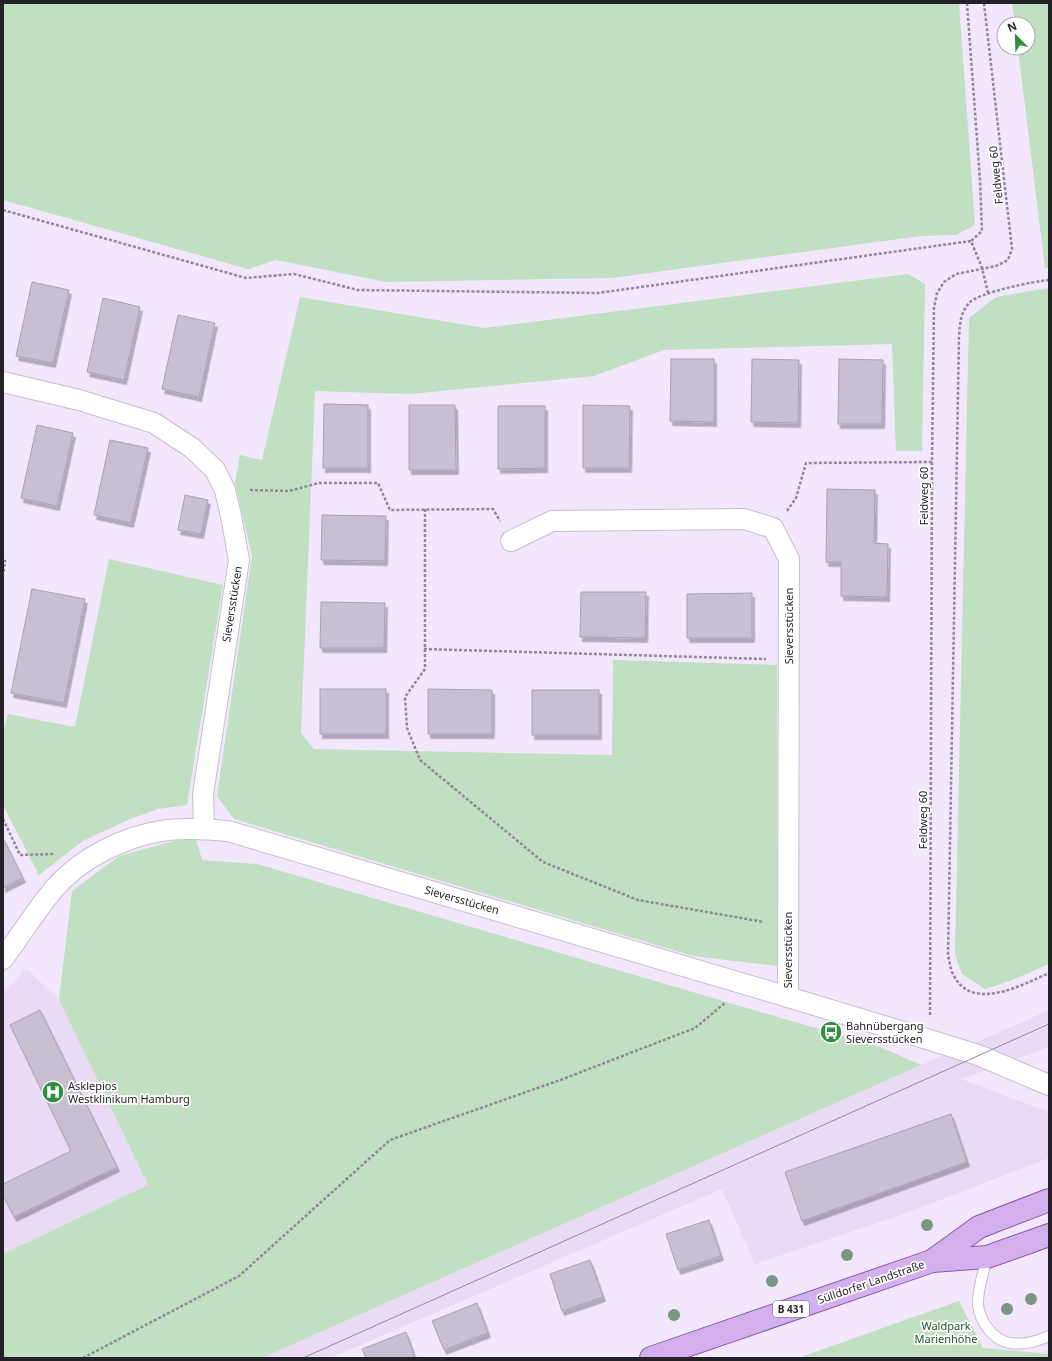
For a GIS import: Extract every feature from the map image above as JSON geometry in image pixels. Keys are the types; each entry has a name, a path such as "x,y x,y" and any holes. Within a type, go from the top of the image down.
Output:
{"main road":[{"name":"Sülldorfer Landstraße","path":"932,1261 979,1227 1049,1200"},
{"name":"Sülldorfer Landstraße","path":"651,1358 932,1261 988,1257 1049,1235"}],"street":[{"name":"Sieversstücken","path":"3,382 79,400 154,423 192,448 214,470 225,490 232,516 239,560 203,794 204,829"},
{"path":"511,541 552,521 744,519 773,528"},
{"name":"Sieversstücken","path":"773,528 789,559 788,997"},
{"name":"Sieversstücken","path":"3,959 54,890 80,866 112,846 128,839 167,830 204,829 228,831 747,984 930,1040 978,1055 1049,1085"}],"lane":[{"path":"988,1257 978,1304 986,1328 1009,1343 1023,1343 1049,1336"}],"path":[{"path":"3,210 246,278 294,274 358,290 598,293 971,241 982,231 980,180 967,3"},
{"name":"Feldweg 60","path":"930,1040 934,308 937,293 944,282 956,274 996,266 1008,260 1012,249 984,3"},
{"path":"971,241 982,268 988,294"},
{"path":"1049,280 988,294 970,301 961,316 959,337 948,956 953,974 962,987 978,994 997,994 1049,973"},
{"path":"773,528 796,498 806,463 932,462"},
{"path":"225,490 289,492 319,483 378,483 390,510 493,508 511,541"},
{"path":"425,509 425,669 405,696 407,728 420,760 543,862 638,900 789,927"},
{"path":"3,561 5,561 3,575"},
{"path":"424,649 789,660"},
{"path":"3,819 20,855 59,854 80,866"},
{"path":"83,1358 239,1276 390,1140 563,1079 695,1028 747,984"}],"shaded area":[{"name":"Asklepios Westklinikum Hamburg","path":"26,968 59,1000 148,1185 3,1254 3,995"},
{"path":"1049,1010 1049,1047 961,1079 1049,1112 1049,1158 901,1215 755,1264 722,1189 330,1358 262,1358 921,1065"}],"green space":[{"path":"3,3 959,3 975,225 956,235 921,236 612,278 386,282 276,260 248,269 3,200"},
{"path":"1012,3 1049,3 1049,267 1045,268 1019,56 1036,56 1036,16 1014,16"},
{"path":"908,274 925,284 922,451 896,451 892,344 664,350 594,376 410,394 315,391 301,733 314,749 612,755 613,660 777,665 777,966 693,956 234,819 217,796 252,556 235,483 240,455 262,460 300,297 485,328"},
{"path":"1049,288 1049,964 1010,981 985,989 962,974 955,955 969,318 996,297"},
{"path":"109,559 223,585 187,805 158,809 130,819 83,841 39,875 3,805 3,733 8,714 75,727"},
{"path":"185,838 196,839 202,860 257,864 880,1047 921,1065 262,1358 3,1358 3,1254 148,1185 59,1000 72,891 119,856"},
{"name":"Waldpark Marienhöhe","path":"959,1301 983,1348 1049,1354 1049,1358 798,1358"}],"building":[{"path":"32,282 69,290 53,363 16,356"},
{"path":"103,298 140,307 124,380 87,372"},
{"path":"178,315 215,323 199,397 162,389"},
{"path":"671,359 714,359 714,422 670,421"},
{"path":"752,359 799,360 798,423 751,422"},
{"path":"839,359 883,360 882,424 838,424"},
{"path":"324,404 368,405 368,468 323,468"},
{"path":"409,405 455,405 456,470 409,470"},
{"path":"583,405 630,406 629,468 583,468"},
{"path":"498,406 545,406 545,468 498,469"},
{"path":"37,425 73,433 57,506 21,498"},
{"path":"110,440 148,448 131,523 94,515"},
{"path":"827,489 875,490 874,543 888,544 887,597 841,596 841,562 826,562"},
{"path":"185,495 208,500 201,534 178,530"},
{"path":"322,515 386,516 385,561 321,560"},
{"path":"32,589 85,599 64,703 11,693"},
{"path":"581,592 646,592 645,638 580,637"},
{"path":"752,593 752,638 687,638 687,594"},
{"path":"321,602 385,603 384,648 320,648"},
{"path":"320,689 386,689 386,734 320,734"},
{"path":"428,689 492,690 492,734 428,734"},
{"path":"532,690 599,690 599,735 532,735"},
{"path":"3,838 23,878 3,888"},
{"path":"40,1010 117,1167 14,1217 3,1195 3,1184 71,1151 10,1025"},
{"path":"951,1114 967,1162 802,1221 785,1172"},
{"path":"709,1220 721,1256 678,1270 666,1234"},
{"path":"590,1260 603,1297 562,1311 550,1274"},
{"path":"477,1303 488,1333 444,1350 432,1321"},
{"path":"406,1332 415,1358 366,1358 362,1349"}],"tram line":[{"path":"303,1358 1049,1024"}],"place":[{"name":"Bahnübergang Sieversstücken","path":"831,1032"},
{"name":"Asklepios Westklinikum Hamburg","path":"53,1092"}]}
